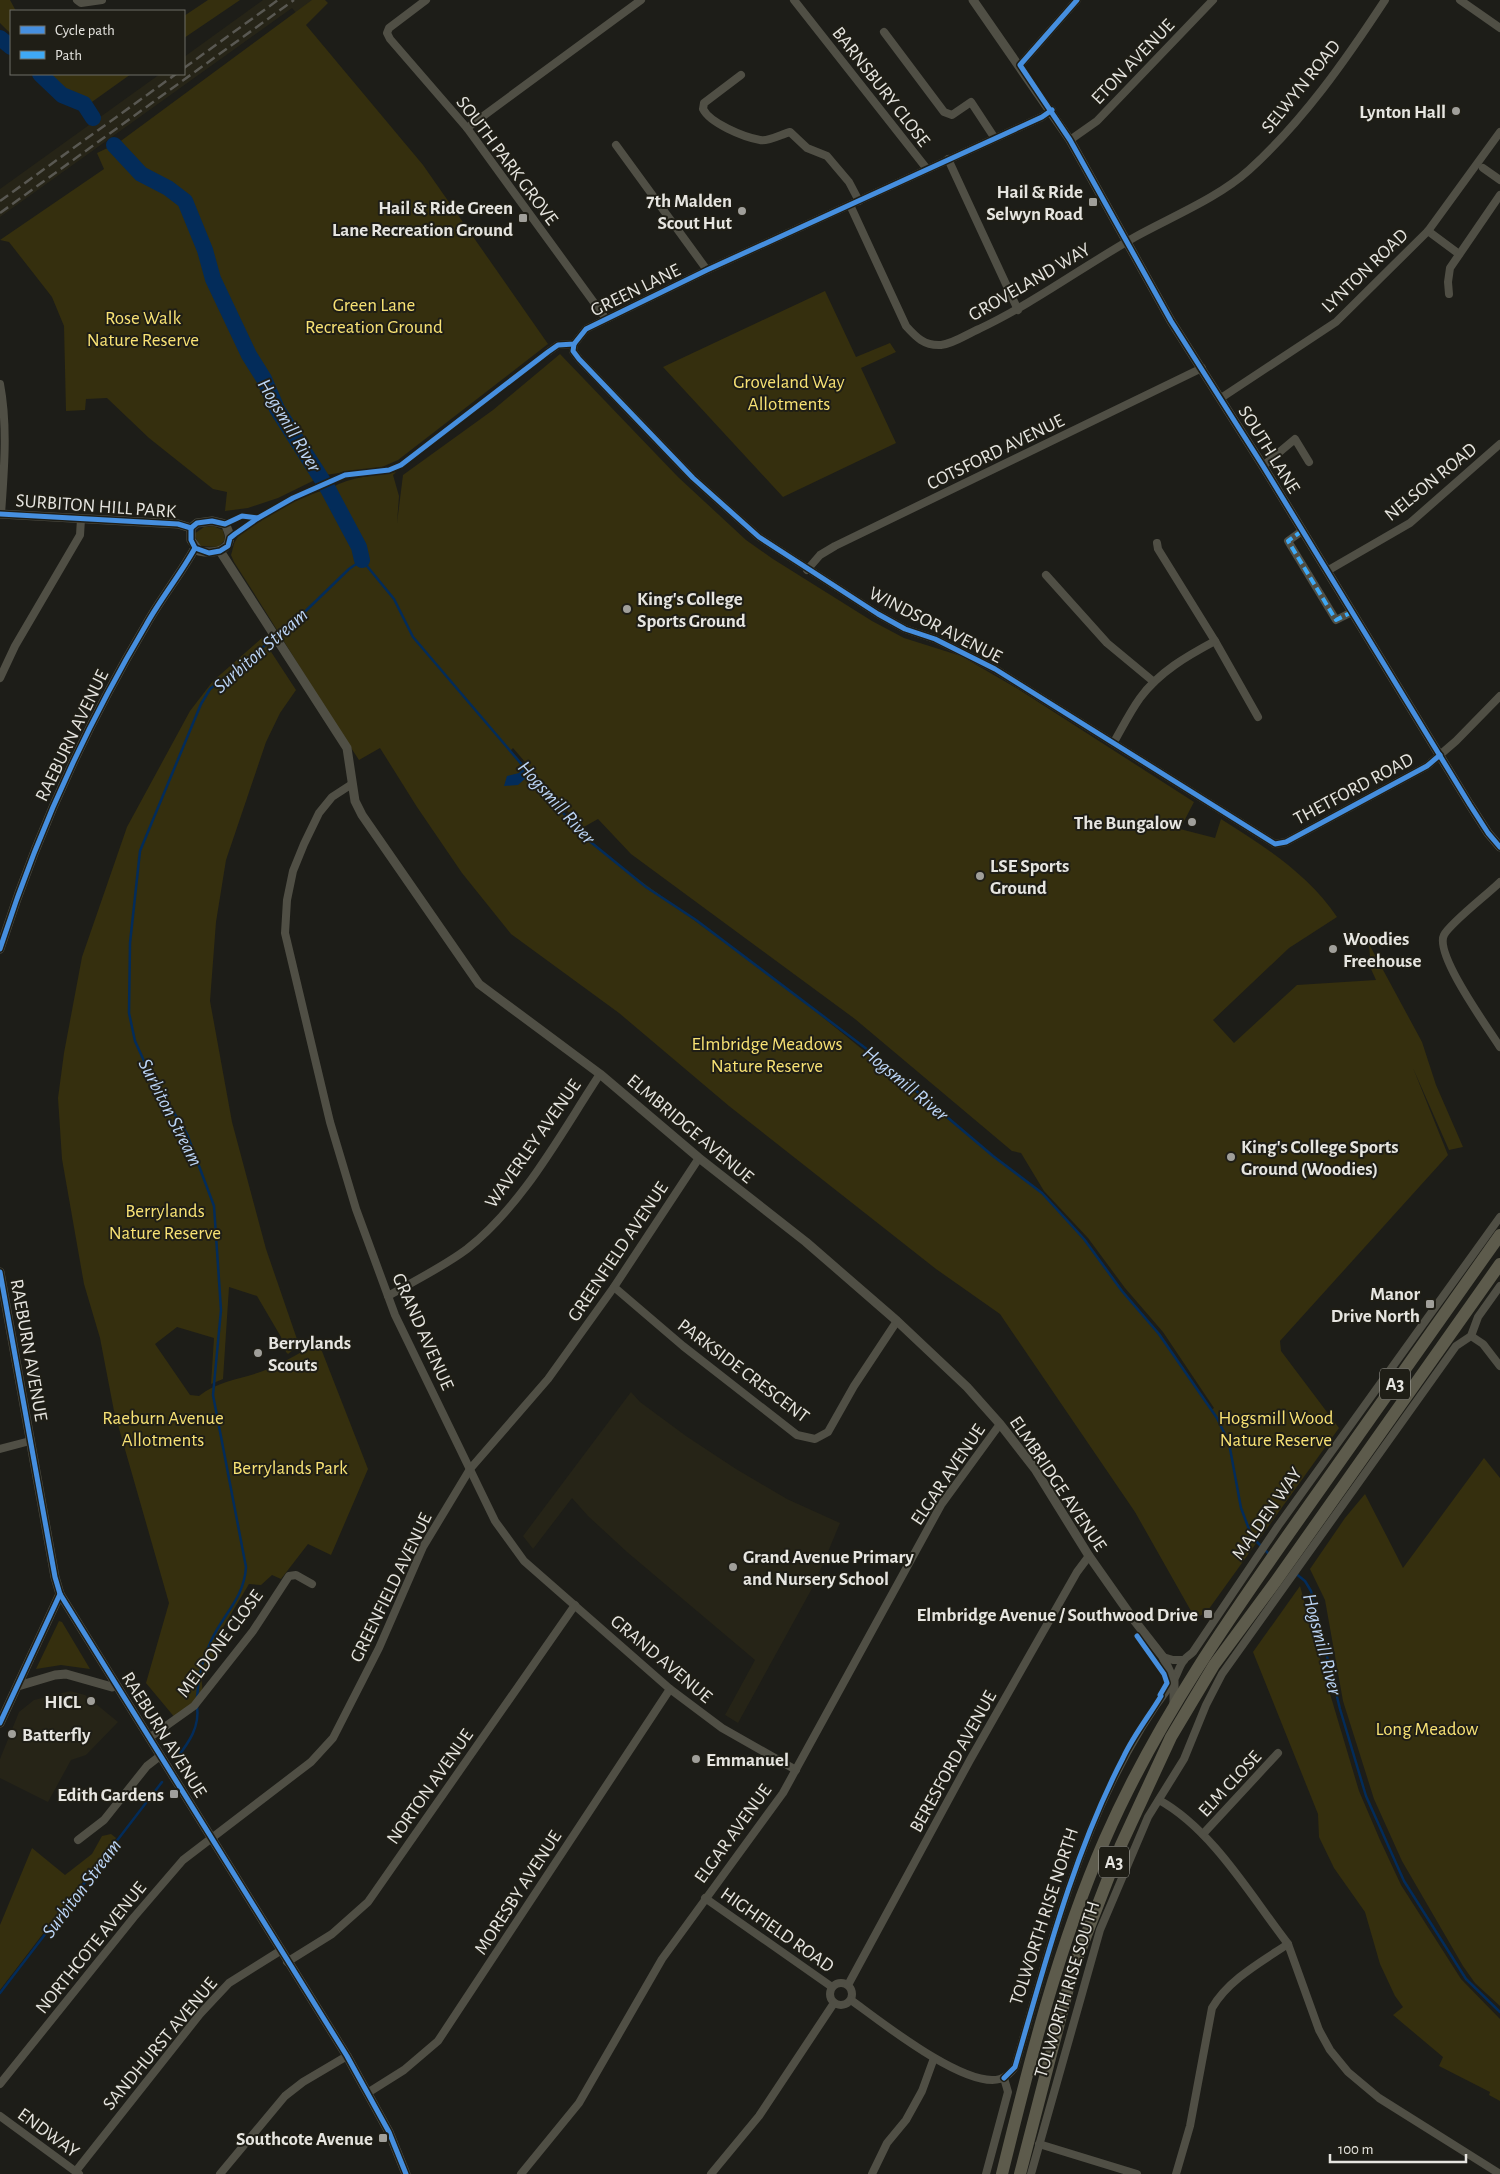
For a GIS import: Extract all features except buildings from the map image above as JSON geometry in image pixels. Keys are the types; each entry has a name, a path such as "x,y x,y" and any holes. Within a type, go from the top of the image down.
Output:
{"highway":[{"name":"MALDEN WAY","path":"1259,1567 1284,1530 1500,1235"},
{"name":"A3","path":"1280,1584 1500,1264"},
{"name":"TOLWORTH RISE NORTH","path":"1002,2174 1036,2035 1078,1906 1106,1838 1174,1705 1259,1567"},
{"name":"TOLWORTH RISE SOUTH","path":"1020,2174 1073,1969 1121,1846 1171,1737 1214,1665 1280,1584"}],"street":[{"path":"77,0 81,3 102,0"},
{"name":"SOUTH PARK GROVE","path":"426,0 393,24 387,33 390,39 467,128 606,319"},
{"path":"467,128 641,0"},
{"name":"BARNSBURY CLOSE","path":"794,0 927,169"},
{"name":"SOUTH LANE","path":"973,0 1052,110 1171,321 1221,398 1488,833 1500,847"},
{"path":"1020,65 1077,0"},
{"name":"ETON AVENUE","path":"1070,140 1097,121 1213,0"},
{"name":"SELWYN ROAD","path":"1126,242 1170,220 1247,172 1298,121 1385,0"},
{"path":"1460,0 1500,28"},
{"path":"884,32 944,112 952,115 971,102 994,137"},
{"path":"740,75 704,103 703,109 706,116 716,124 761,141 790,132 807,148 827,156 849,182 859,200"},
{"name":"GREEN LANE","path":"574,344 586,329 606,319 994,137 1042,117 1052,110"},
{"name":"LYNTON ROAD","path":"1221,398 1336,322 1428,230 1500,132"},
{"path":"616,145 707,270"},
{"path":"948,159 1018,310"},
{"path":"1483,168 1500,180"},
{"path":"1449,294 1450,268 1500,195"},
{"name":"GROVELAND WAY","path":"850,205 906,326 917,338 928,344 943,345 1018,310 1126,242"},
{"path":"1428,230 1459,254"},
{"path":"548,352 558,345 574,344"},
{"name":"WINDSOR AVENUE","path":"574,344 572,350 579,359 693,478 759,537 807,570 905,629 935,638 995,669 1275,844 1280,844"},
{"name":"COTSFORD AVENUE","path":"807,570 820,555 835,546 1202,368"},
{"path":"0,384 3,400 5,446 0,514"},
{"path":"1263,466 1295,439 1309,462"},
{"name":"NELSON ROAD","path":"1327,571 1410,523 1500,444"},
{"name":"SURBITON HILL PARK","path":"0,514 178,524 191,528"},
{"path":"0,678 15,646 80,535 81,519"},
{"path":"212,521 225,524 230,538 228,546 220,551 209,553 196,548 191,540 191,528 197,523 212,521"},
{"path":"1302,531 1288,541 1336,620 1352,612"},
{"path":"1157,543 1158,549 1215,641 1258,717"},
{"name":"RAEBURN AVENUE","path":"0,949 3,930 74,761 147,623 196,548"},
{"name":"ELMBRIDGE AVENUE","path":"220,551 347,748 355,802 362,815 479,984 600,1074 699,1158 806,1242 897,1321 967,1387 1000,1424 1035,1469 1090,1556 1134,1620 1163,1657 1174,1681 1174,1705"},
{"path":"1046,574 1107,643 1154,682"},
{"path":"1114,742 1140,698 1154,682 1168,669 1215,641"},
{"name":"THETFORD ROAD","path":"1280,844 1427,766 1440,756 1500,696"},
{"name":"GRAND AVENUE","path":"352,784 332,797 319,813 308,837 293,871 287,900 286,933 330,1122 356,1209 395,1315 495,1521 509,1543 524,1561 670,1689 722,1728 796,1770"},
{"path":"1500,882 1449,929 1442,941 1455,976 1500,1047"},
{"name":"WAVERLEY AVENUE","path":"388,1296 466,1249 496,1221 524,1188 600,1074"},
{"name":"GREENFIELD AVENUE","path":"212,1837 311,1762 333,1738 379,1648 423,1547 470,1469 548,1379 614,1287 699,1158"},
{"name":"MALDEN WAY","path":"1284,1530 1500,1218"},
{"name":"RAEBURN AVENUE","path":"0,1272 55,1577 60,1594 212,1837 280,1951 347,2056 389,2132 406,2174"},
{"path":"1306,1548 1358,1488 1456,1346 1471,1336 1478,1317 1500,1286"},
{"name":"PARKSIDE CRESCENT","path":"614,1287 683,1346 796,1435 815,1439 828,1432 854,1386 897,1321"},
{"path":"1471,1336 1483,1344 1500,1366"},
{"name":"ELGAR AVENUE","path":"521,2174 579,2103 662,1959 782,1793 941,1505 1000,1424"},
{"path":"0,1449 30,1441"},
{"name":"BERESFORD AVENUE","path":"848,1985 980,1743 1077,1572 1090,1556"},
{"name":"MALDEN WAY","path":"1174,1681 1184,1660 1193,1652 1259,1567"},
{"name":"MELDONE CLOSE","path":"149,1738 194,1706 205,1694 253,1631 289,1576 296,1575 312,1584"},
{"name":"TOLWORTH RISE SOUTH","path":"1031,2174 1100,1930 1148,1817 1184,1759 1206,1705 1222,1674 1280,1584"},
{"path":"0,1722 60,1594"},
{"name":"NORTON AVENUE","path":"287,1962 332,1934 368,1902 575,1605"},
{"path":"1163,1657 1173,1660 1184,1660"},
{"path":"18,1686 55,1675 66,1674 112,1686 115,1684"},
{"name":"TOLWORTH RISE NORTH","path":"1004,2078 1015,2067 1045,1961 1090,1832 1112,1779 1124,1755 1161,1696 1174,1681"},
{"name":"MORESBY AVENUE","path":"368,2092 404,2070 438,2041 670,1689"},
{"name":"ELM CLOSE","path":"1203,1834 1278,1753"},
{"path":"78,1840 104,1820 147,1766 160,1756"},
{"path":"1159,1800 1174,1808 1203,1834 1288,1944 1319,2030 1330,2050 1348,2072 1379,2098 1500,2174"},
{"name":"NORTHCOTE AVENUE","path":"0,2084 134,1916 183,1860 212,1837"},
{"name":"HIGHFIELD ROAD","path":"705,1898 832,1987"},
{"path":"1176,2174 1190,2126 1212,2008 1218,1996 1253,1967 1288,1944"},
{"name":"SANDHURST AVENUE","path":"78,2173 200,2014 229,1983 280,1951"},
{"path":"837,1983 848,1985 852,1994 851,2000 845,2005 834,2003 829,1994 832,1987 837,1983"},
{"path":"851,2000 934,2058 968,2075 998,2080 1004,2078 1008,2092 986,2174"},
{"path":"711,2174 759,2116 834,2003"},
{"path":"220,2174 285,2096 303,2082 347,2056"},
{"path":"872,2174 887,2143 906,2120 922,2092 934,2058"},
{"name":"ENDWAY","path":"0,2116 78,2173"},
{"path":"1039,2144 1137,2174"}],"shaded area":[{"path":"263,0 324,0 301,19 292,8 0,217 0,189 159,75 185,75 185,56"},
{"name":"Grand Avenue Primary and Nursery School","path":"631,1392 640,1402 686,1436 736,1469 787,1499 840,1523 815,1583 738,1723 725,1715 755,1660 627,1552 588,1516 572,1498 533,1549 523,1536"},
{"path":"70,1691 85,1695 118,1722 86,1755 71,1760 48,1802 0,1778 0,1759 19,1712 34,1700"}],"green space":[{"path":"0,0 10,0 15,10 10,10 10,33 0,23"},
{"path":"208,0 240,0 185,37 185,15"},
{"name":"Green Lane Recreation Ground","path":"312,0 325,0 328,3 306,25 423,165 548,344 398,460 382,467 325,475 278,498 248,508 225,511 227,492 213,489 149,438 107,398 86,399 85,410 66,411 64,326 52,297 9,242 0,240 104,169 97,153 118,143"},
{"path":"48,75 130,75 89,104 65,93"},
{"name":"Groveland Way Allotments","path":"825,291 856,357 890,343 896,352 861,368 896,443 783,497 663,367"},
{"path":"560,354 678,477 746,540 773,559 872,621 904,638 961,656 1018,689 1194,802 1180,829 1215,838 1221,819 1269,851 1299,874 1313,887 1337,917 1289,948 1213,1020 1234,1043 1297,985 1376,980 1371,969 1369,944 1422,1042 1436,1085 1463,1147 1449,1150 1413,1068 1448,1155 1280,1341 1281,1351 1339,1428 1206,1613 1195,1618 1135,1512 1000,1314 936,1269 729,1106 619,1013 511,934 462,873 380,748 359,760 234,562 231,555 235,542 242,531 264,515 305,496 328,489 346,521 348,517 346,518 331,488 355,479 396,472 393,475 399,496 397,523 403,475 493,410","holes":["513,748 582,828 598,819 631,854 855,1019 1012,1151 1021,1153 1044,1191 1088,1238 1125,1288 1163,1332 1214,1408 1211,1410 1159,1334 1122,1291 1086,1242 1042,1193 993,1156 787,988 612,860 571,822 510,751"]},
{"path":"213,526 223,530 225,540 218,547 200,546 194,534 204,527"},
{"name":"Berrylands Nature Reserve","path":"262,638 296,690 280,713 266,742 226,860 216,922 210,1001 232,1122 266,1249 299,1345 288,1354 281,1337 257,1296 229,1287 223,1379 211,1384 214,1338 177,1327 155,1344 190,1395 199,1396 214,1387 278,1365 318,1341 368,1469 331,1555 308,1544 281,1579 272,1575 261,1585 249,1584 219,1634 220,1650 201,1675 203,1694 176,1719 146,1683 169,1603 114,1411 100,1338 84,1284 62,1159 58,1098 64,1053 82,957 127,827 190,711 213,681"},
{"name":"Long Meadow","path":"1484,1458 1500,1478 1500,2006 1475,1983 1463,1966 1402,1861 1374,1799 1343,1701 1325,1600 1310,1569 1345,1518 1365,1494 1403,1568"},
{"path":"1300,1586 1359,1791 1380,1840 1401,1885 1461,1979 1500,2019 1500,2101 1489,2095 1490,2092 1439,2066 1443,2057 1393,2015 1403,2007 1395,1996 1380,1964 1365,1912 1334,1868 1319,1837 1318,1814 1253,1652"},
{"path":"59,1621 62,1622 90,1669 61,1665 36,1669"},
{"path":"111,1834 116,1838 0,1990 0,1925 32,1848 65,1875 92,1854 102,1836"}],"water":[{"path":"520,762 534,778 527,777 518,785 504,786 507,776 519,773 521,770"}],"waterway":[{"name":"Hogsmill River","path":"0,38 10,46"},
{"name":"Hogsmill River","path":"41,75 62,95 84,104 93,118"},
{"name":"Hogsmill River","path":"114,145 141,174 168,188 185,201 205,250 213,279 249,355 264,379 277,409 328,489 359,547 362,560"},
{"name":"Hogsmill River","path":"278,636 349,569 362,560 394,599 413,637 582,835 646,887 696,920 868,1050 993,1156 1042,1193 1084,1239 1122,1291 1159,1334 1217,1418 1229,1443 1241,1508 1252,1537 1270,1555"},
{"name":"Surbiton Stream","path":"197,1698 199,1676 205,1655 216,1631 237,1597 246,1567 213,1395 221,1310 214,1206 187,1134 149,1072 135,1041 129,1013 130,943 140,851 201,704 210,689 273,639"},
{"name":"Hogsmill River","path":"1295,1573 1305,1581 1311,1591 1340,1709 1366,1796 1404,1881 1466,1979 1500,2012"},
{"name":"Surbiton Stream","path":"177,1758 195,1727 197,1706"},
{"name":"Surbiton Stream","path":"0,1993 162,1782"}],"railway":[{"path":"185,67 278,0"},
{"path":"0,213 294,0"},
{"path":"0,201 175,75"}],"marked path":[{"path":"1302,531 1288,541 1336,620 1352,612"}],"cycle path":[{"path":"1077,0 1020,65 1070,140 1171,321 1263,466 1470,805 1488,833 1500,847"},
{"path":"191,528 191,540 195,548 209,553 220,551 228,546 230,538 235,534 293,498 345,475 389,470 401,465 558,345 574,344 586,329 707,270 1042,117 1052,110"},
{"path":"574,344 573,351 579,359 693,478 759,537 878,614 905,629 935,639 995,669 1275,844 1286,842 1427,766 1440,755"},
{"path":"0,514 178,524 191,528"},
{"path":"191,528 197,523 212,521 225,524 242,516 258,518"},
{"path":"0,949 46,823 83,742 124,663 158,605 195,548"},
{"path":"0,1272 55,1577 60,1594 347,2056 389,2132 406,2174"},
{"path":"0,1723 60,1594"},
{"path":"1004,2078 1015,2067 1049,1949 1089,1832 1127,1750 1161,1696 1167,1683 1164,1674 1137,1636"}],"place":[{"name":"Lynton Hall","path":"1456,111"},
{"name":"Hail & Ride Selwyn Road","path":"1093,202"},
{"name":"7th Malden Scout Hut","path":"742,211"},
{"name":"Hail & Ride Green Lane Recreation Ground","path":"523,218"},
{"name":"King's College Sports Ground","path":"627,609"},
{"name":"The Bungalow","path":"1192,822"},
{"name":"LSE Sports Ground","path":"980,876"},
{"name":"Woodies Freehouse","path":"1333,949"},
{"name":"King's College Sports Ground (Woodies)","path":"1231,1157"},
{"name":"Manor Drive North","path":"1430,1304"},
{"name":"Berrylands Scouts","path":"258,1353"},
{"name":"Grand Avenue Primary and Nursery School","path":"733,1567"},
{"name":"Elmbridge Avenue / Southwood Drive","path":"1208,1614"},
{"name":"HICL","path":"91,1701"},
{"name":"Batterfly","path":"12,1734"},
{"name":"Emmanuel","path":"696,1759"},
{"name":"Edith Gardens","path":"174,1794"},
{"name":"Southcote Avenue","path":"383,2138"}],"park label":[{"name":"Rose Walk Nature Reserve","path":"143,328"},
{"name":"Elmbridge Meadows Nature Reserve","path":"767,1054"},
{"name":"Raeburn Avenue Allotments","path":"163,1428"},
{"name":"Hogsmill Wood Nature Reserve","path":"1276,1428"},
{"name":"Berrylands Park","path":"290,1467"}]}
